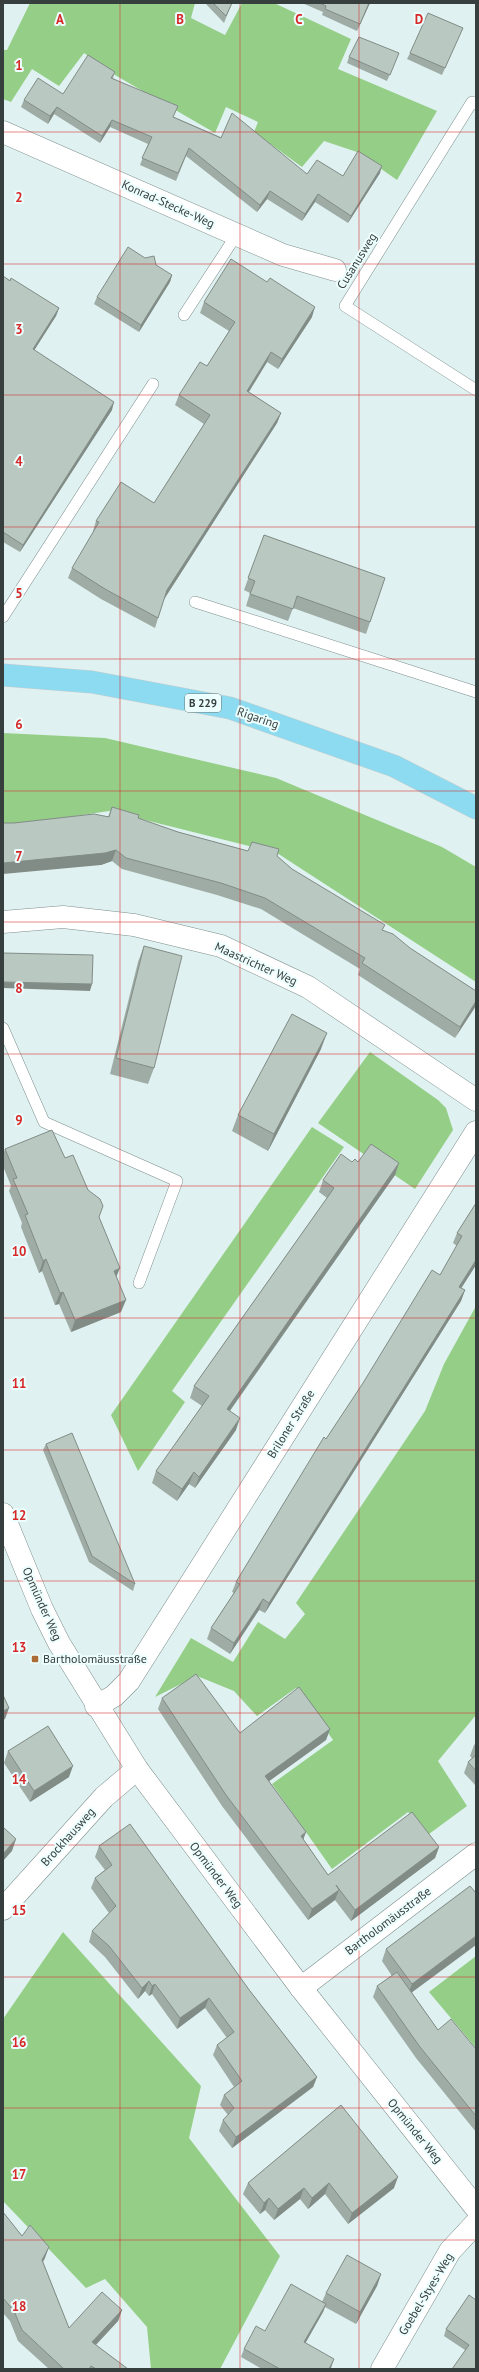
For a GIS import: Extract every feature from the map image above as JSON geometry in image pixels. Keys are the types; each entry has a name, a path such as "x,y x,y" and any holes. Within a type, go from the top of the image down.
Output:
{"main road":[{"name":"Rigaring","path":"3,675 92,682 230,708 394,766 476,808"}],"street":[{"name":"Konrad-Stecke-Weg","path":"3,132 283,255 335,270"},
{"name":"Maastrichter Weg","path":"3,922 63,917 134,925 221,946 308,987 476,1100"},
{"name":"Briloner Straße","path":"96,1706 114,1696 129,1681 472,1145"},
{"name":"Opmünder Weg","path":"3,1514 42,1609 96,1706 137,1769 300,1988 476,2208"},
{"name":"Brockhausweg","path":"3,1909 104,1797 137,1769"},
{"name":"Bartholomäusstraße","path":"300,1988 476,1854"},
{"name":"Goebel-Styes-Weg","path":"382,2369 450,2251 476,2222"}],"lane":[{"name":"Cusanusweg","path":"476,104 472,102 344,306 476,390"},
{"path":"184,315 237,234"},
{"path":"3,617 153,384"},
{"path":"195,602 476,692"},
{"path":"3,1028 44,1122 177,1181 139,1283"}],"green space":[{"path":"30,3 195,3 191,18 225,35 242,3 274,3 351,39 338,69 437,111 397,180 357,152 324,141 302,167 254,132 258,122 226,107 215,133 115,75 84,53 59,86 32,69 11,102 3,99 3,50 7,50"},
{"path":"3,733 105,738 276,778 442,847 476,867 476,982 277,853 109,811 3,827"},
{"path":"370,1052 438,1100 446,1108 453,1130 415,1189 318,1123"},
{"path":"312,1127 344,1147 172,1391 185,1402 138,1471 111,1415"},
{"path":"476,1306 476,1715 438,1761 467,1806 429,1834 408,1812 332,1869 272,1784 333,1740 296,1688 257,1716 234,1691 197,1676 155,1697 191,1638 233,1662 258,1622 285,1639 305,1614 296,1603 425,1411 444,1364"},
{"path":"63,1932 201,2086 189,2138 280,2256 220,2369 151,2369 147,2327 105,2279 86,2288 3,2201 3,2019"},
{"path":"476,1956 476,2048 429,1992"}],"building":[{"path":"213,3 232,3 226,16"},
{"path":"320,3 369,3 360,24 325,9 326,6"},
{"path":"428,13 463,28 445,68 410,53"},
{"path":"359,37 399,53 390,75 349,57"},
{"path":"88,55 115,72 111,78 178,106 173,117 221,138 232,113 307,174 317,160 343,176 358,151 382,166 351,216 318,194 305,214 270,191 260,205 189,148 178,173 142,158 152,137 112,120 102,136 57,107 50,116 24,100 38,78 63,94"},
{"path":"128,247 145,258 154,256 156,265 172,275 141,325 97,297"},
{"path":"231,259 267,282 270,278 315,307 282,359 271,352 247,391 281,413 167,590 158,618 105,589 72,568 99,522 96,521 121,482 154,503 210,415 179,395 200,362 207,366 235,322 204,302"},
{"path":"3,276 10,281 11,278 59,308 33,349 114,402 23,545 3,532"},
{"path":"264,535 385,578 370,622 297,596 293,609 250,594 255,581 248,578"},
{"path":"112,807 139,815 138,818 178,832 248,851 252,842 279,849 277,856 292,869 385,925 382,930 393,934 410,948 476,991 476,1001 460,1027 362,963 365,958 265,898 221,883 126,858 116,850 105,853 3,863 3,823 94,814 109,817"},
{"path":"144,946 182,956 154,1068 116,1058"},
{"path":"3,953 93,955 92,984 3,982"},
{"path":"292,1014 327,1033 274,1134 238,1115"},
{"path":"52,1130 65,1158 73,1155 88,1190 100,1199 103,1206 99,1217 120,1268 114,1271 126,1300 75,1320 63,1292 60,1293 46,1259 43,1261 25,1215 28,1214 13,1179 17,1178 5,1149"},
{"path":"371,1144 399,1163 227,1409 240,1418 199,1477 194,1472 182,1489 156,1471 209,1396 194,1386 334,1188 323,1180 341,1154 352,1162 355,1159 358,1162"},
{"path":"476,1203 476,1260 459,1287 465,1290 269,1603 263,1599 234,1643 211,1628 240,1584 236,1582 324,1437 326,1439 363,1383 432,1270 440,1275 462,1236 457,1233"},
{"path":"72,1433 135,1584 92,1556 46,1444"},
{"path":"196,1674 240,1733 299,1687 330,1729 265,1776 306,1832 301,1836 328,1875 412,1812 439,1847 355,1910 336,1885 339,1890 312,1909 226,1795 162,1698"},
{"path":"3,1695 9,1708 3,1711"},
{"path":"48,1726 73,1766 34,1791 8,1751"},
{"path":"476,1755 476,1771 468,1762"},
{"path":"130,1824 250,1991 317,2077 236,2137 223,2120 234,2108 224,2095 242,2081 217,2045 234,2032 209,1998 180,2018 155,1984 152,1986 149,1981 142,1988 109,1946 92,1931 116,1906 95,1878 112,1865 99,1846"},
{"path":"3,1827 16,1839 3,1854"},
{"path":"470,1886 476,1893 476,1936 412,1984 386,1949"},
{"path":"397,1972 438,2030 451,2019 476,2049 476,2116 420,2047 377,1986"},
{"path":"341,2105 398,2177 352,2213 329,2183 312,2198 304,2188 278,2209 269,2198 264,2203 248,2183"},
{"path":"3,2212 22,2236 30,2225 49,2247 42,2260 69,2328 102,2292 122,2310 92,2342 128,2369 96,2369 91,2366 89,2369 64,2369 22,2330 14,2311 3,2298"},
{"path":"347,2255 381,2274 360,2312 326,2293"},
{"path":"291,2284 326,2304 304,2342 334,2359 329,2369 280,2369 244,2349 256,2326 265,2331"},
{"path":"469,2295 476,2300 476,2369 452,2369 469,2345 446,2329"}],"place":[{"name":"Bartholomäusstraße","path":"35,1659"}]}
